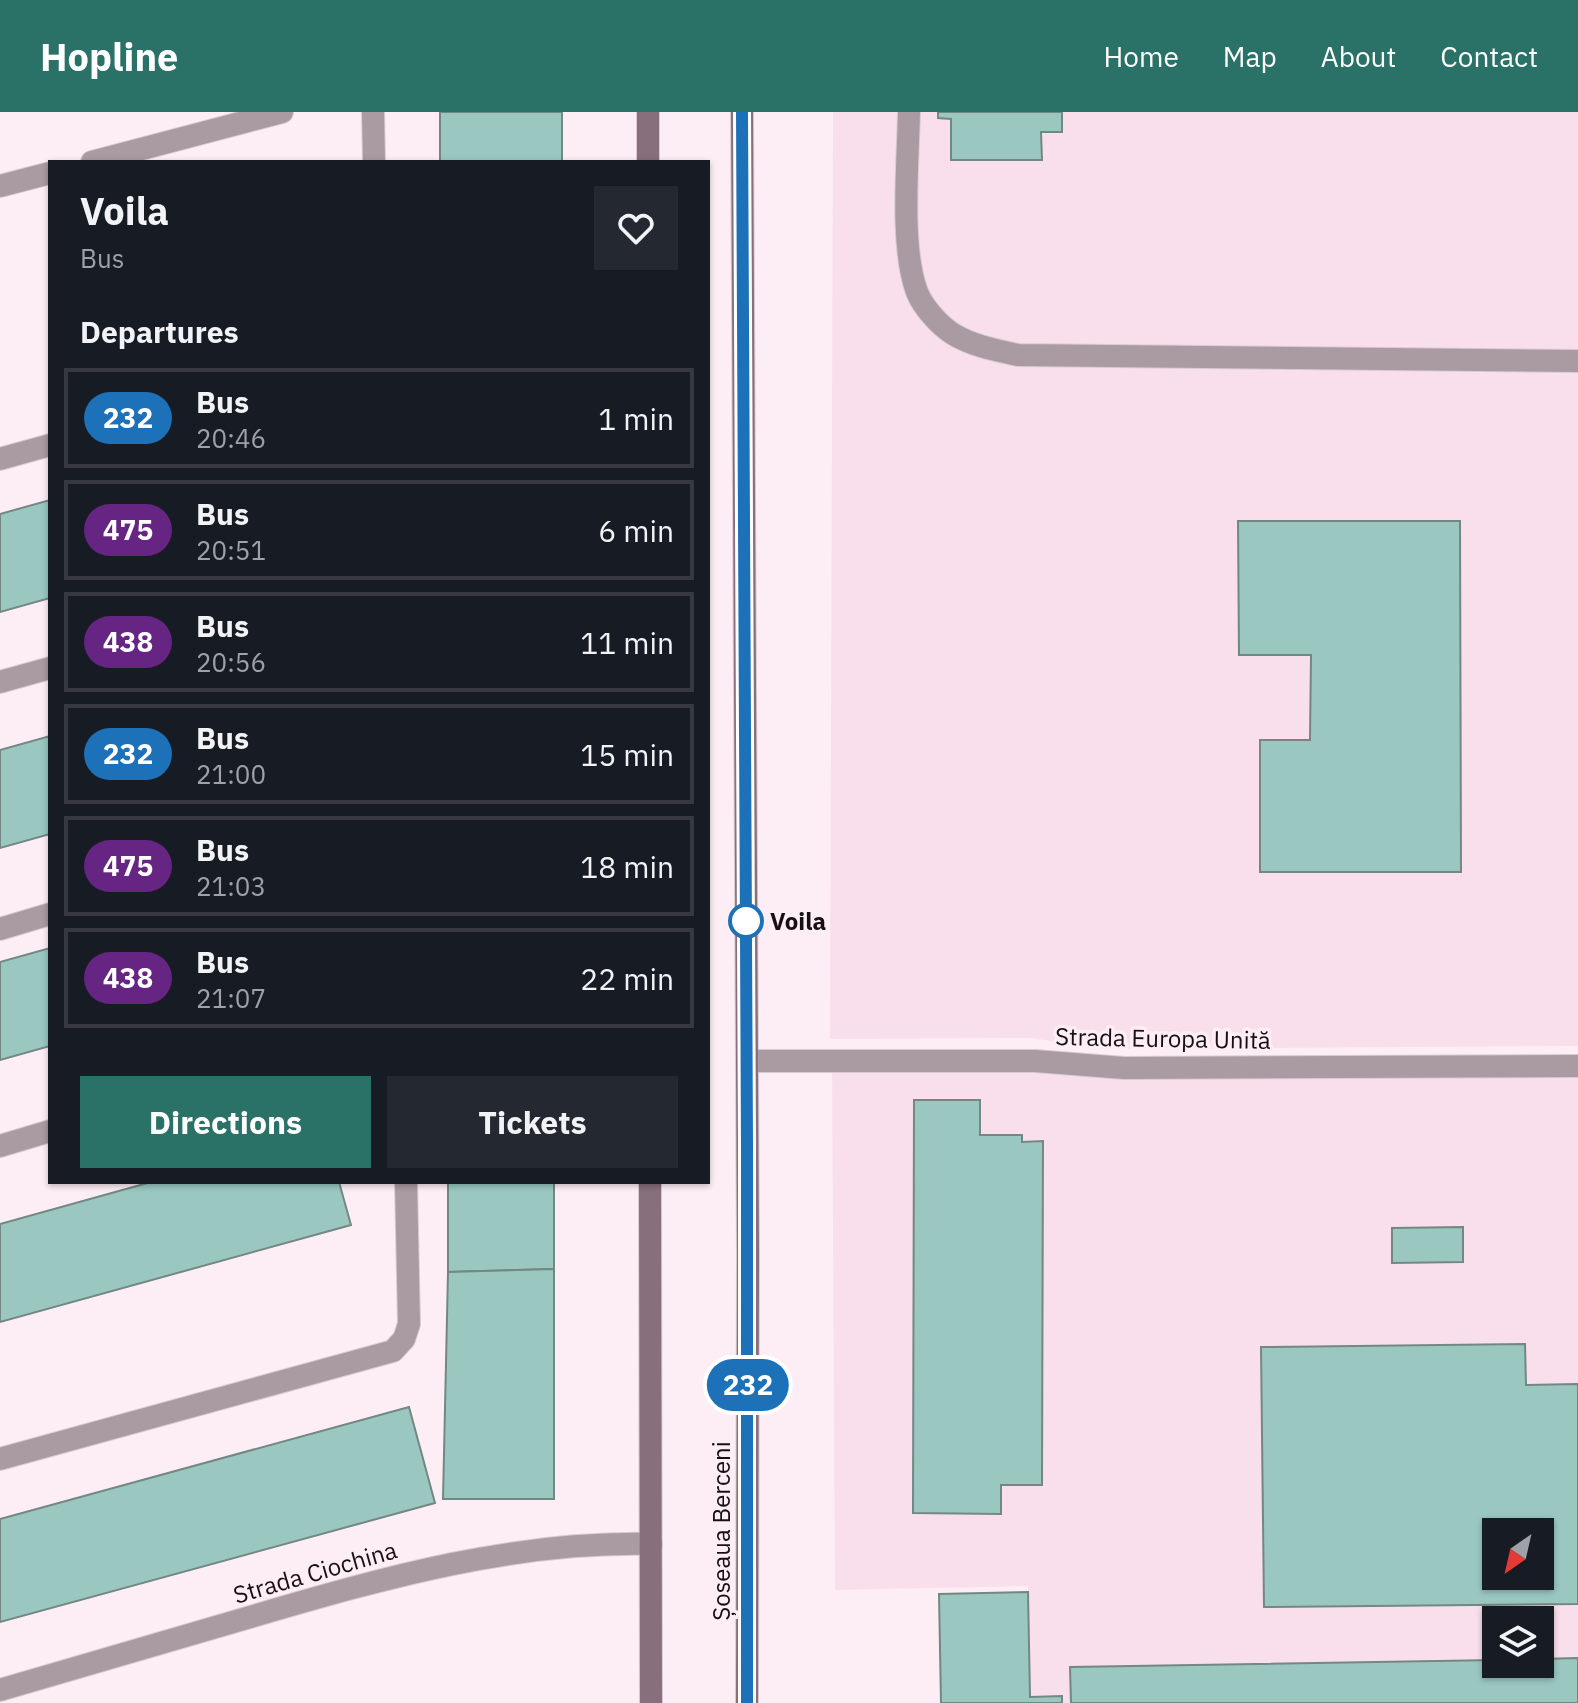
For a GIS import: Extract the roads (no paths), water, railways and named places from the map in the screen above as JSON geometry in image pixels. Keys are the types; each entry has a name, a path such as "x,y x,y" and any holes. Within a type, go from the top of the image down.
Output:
{"main road":[{"path":"648,112 648,160"},
{"name":"Șoseaua Berceni","path":"742,112 747,1703"},
{"path":"650,1184 651,1703"}],"street":[{"path":"100,160 282,112"},
{"path":"373,112 374,160"},
{"path":"909,112 908,236 911,272 918,295 930,313 951,333 982,347 1018,355 1578,361"},
{"path":"0,186 48,174"},
{"path":"0,459 48,446"},
{"path":"0,682 48,669"},
{"path":"0,929 48,915"},
{"name":"Strada Europa Unită","path":"747,1061 1035,1061 1124,1068 1578,1066"},
{"path":"0,1146 48,1132"},
{"path":"0,1459 393,1351 404,1339 409,1324 406,1184"},
{"name":"Strada Ciochina","path":"0,1690 363,1584 439,1565 515,1551 604,1543 651,1544"}],"place":[{"name":"Voila","path":"746,921"}]}
